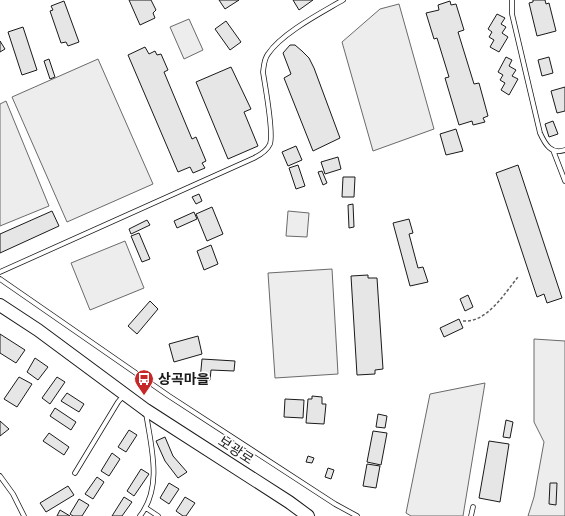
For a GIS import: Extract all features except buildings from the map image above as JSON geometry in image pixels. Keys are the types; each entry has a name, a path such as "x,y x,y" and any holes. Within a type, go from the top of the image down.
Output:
{"main road":[{"name":"보광로","path":"0,305 43,334 146,410 289,502 308,516"}],"lane":[{"path":"0,272 254,158 266,151 270,144 271,134 263,72 264,62 267,55 279,41 343,0"},
{"path":"512,0 512,14 540,133 546,146 561,152 565,150"},
{"path":"553,150 565,181"},
{"path":"0,279 169,396 335,504 357,516"},
{"path":"75,472 124,394"},
{"path":"140,516 146,508 152,491 154,470 146,410"},
{"path":"0,476 13,494 24,516"},
{"path":"471,516 473,507"},
{"path":"146,508 158,516"}],"path":[{"path":"463,321 474,320 486,313 495,305 518,277"}],"shaded area":[{"path":"399,4 434,129 373,151 342,42 380,9"},
{"path":"189,19 203,50 184,59 170,27"},
{"path":"98,59 153,184 67,222 12,97"},
{"path":"6,101 49,206 0,226 0,104"},
{"path":"288,211 309,213 307,237 286,236"},
{"path":"125,241 144,288 90,310 71,263"},
{"path":"332,269 338,374 275,378 268,273"},
{"path":"534,339 565,341 565,516 528,516 534,497 544,442 534,422"},
{"path":"485,383 463,516 411,516 406,513 430,394"}],"place":[{"name":"상곡마을","path":"144,396"}]}
